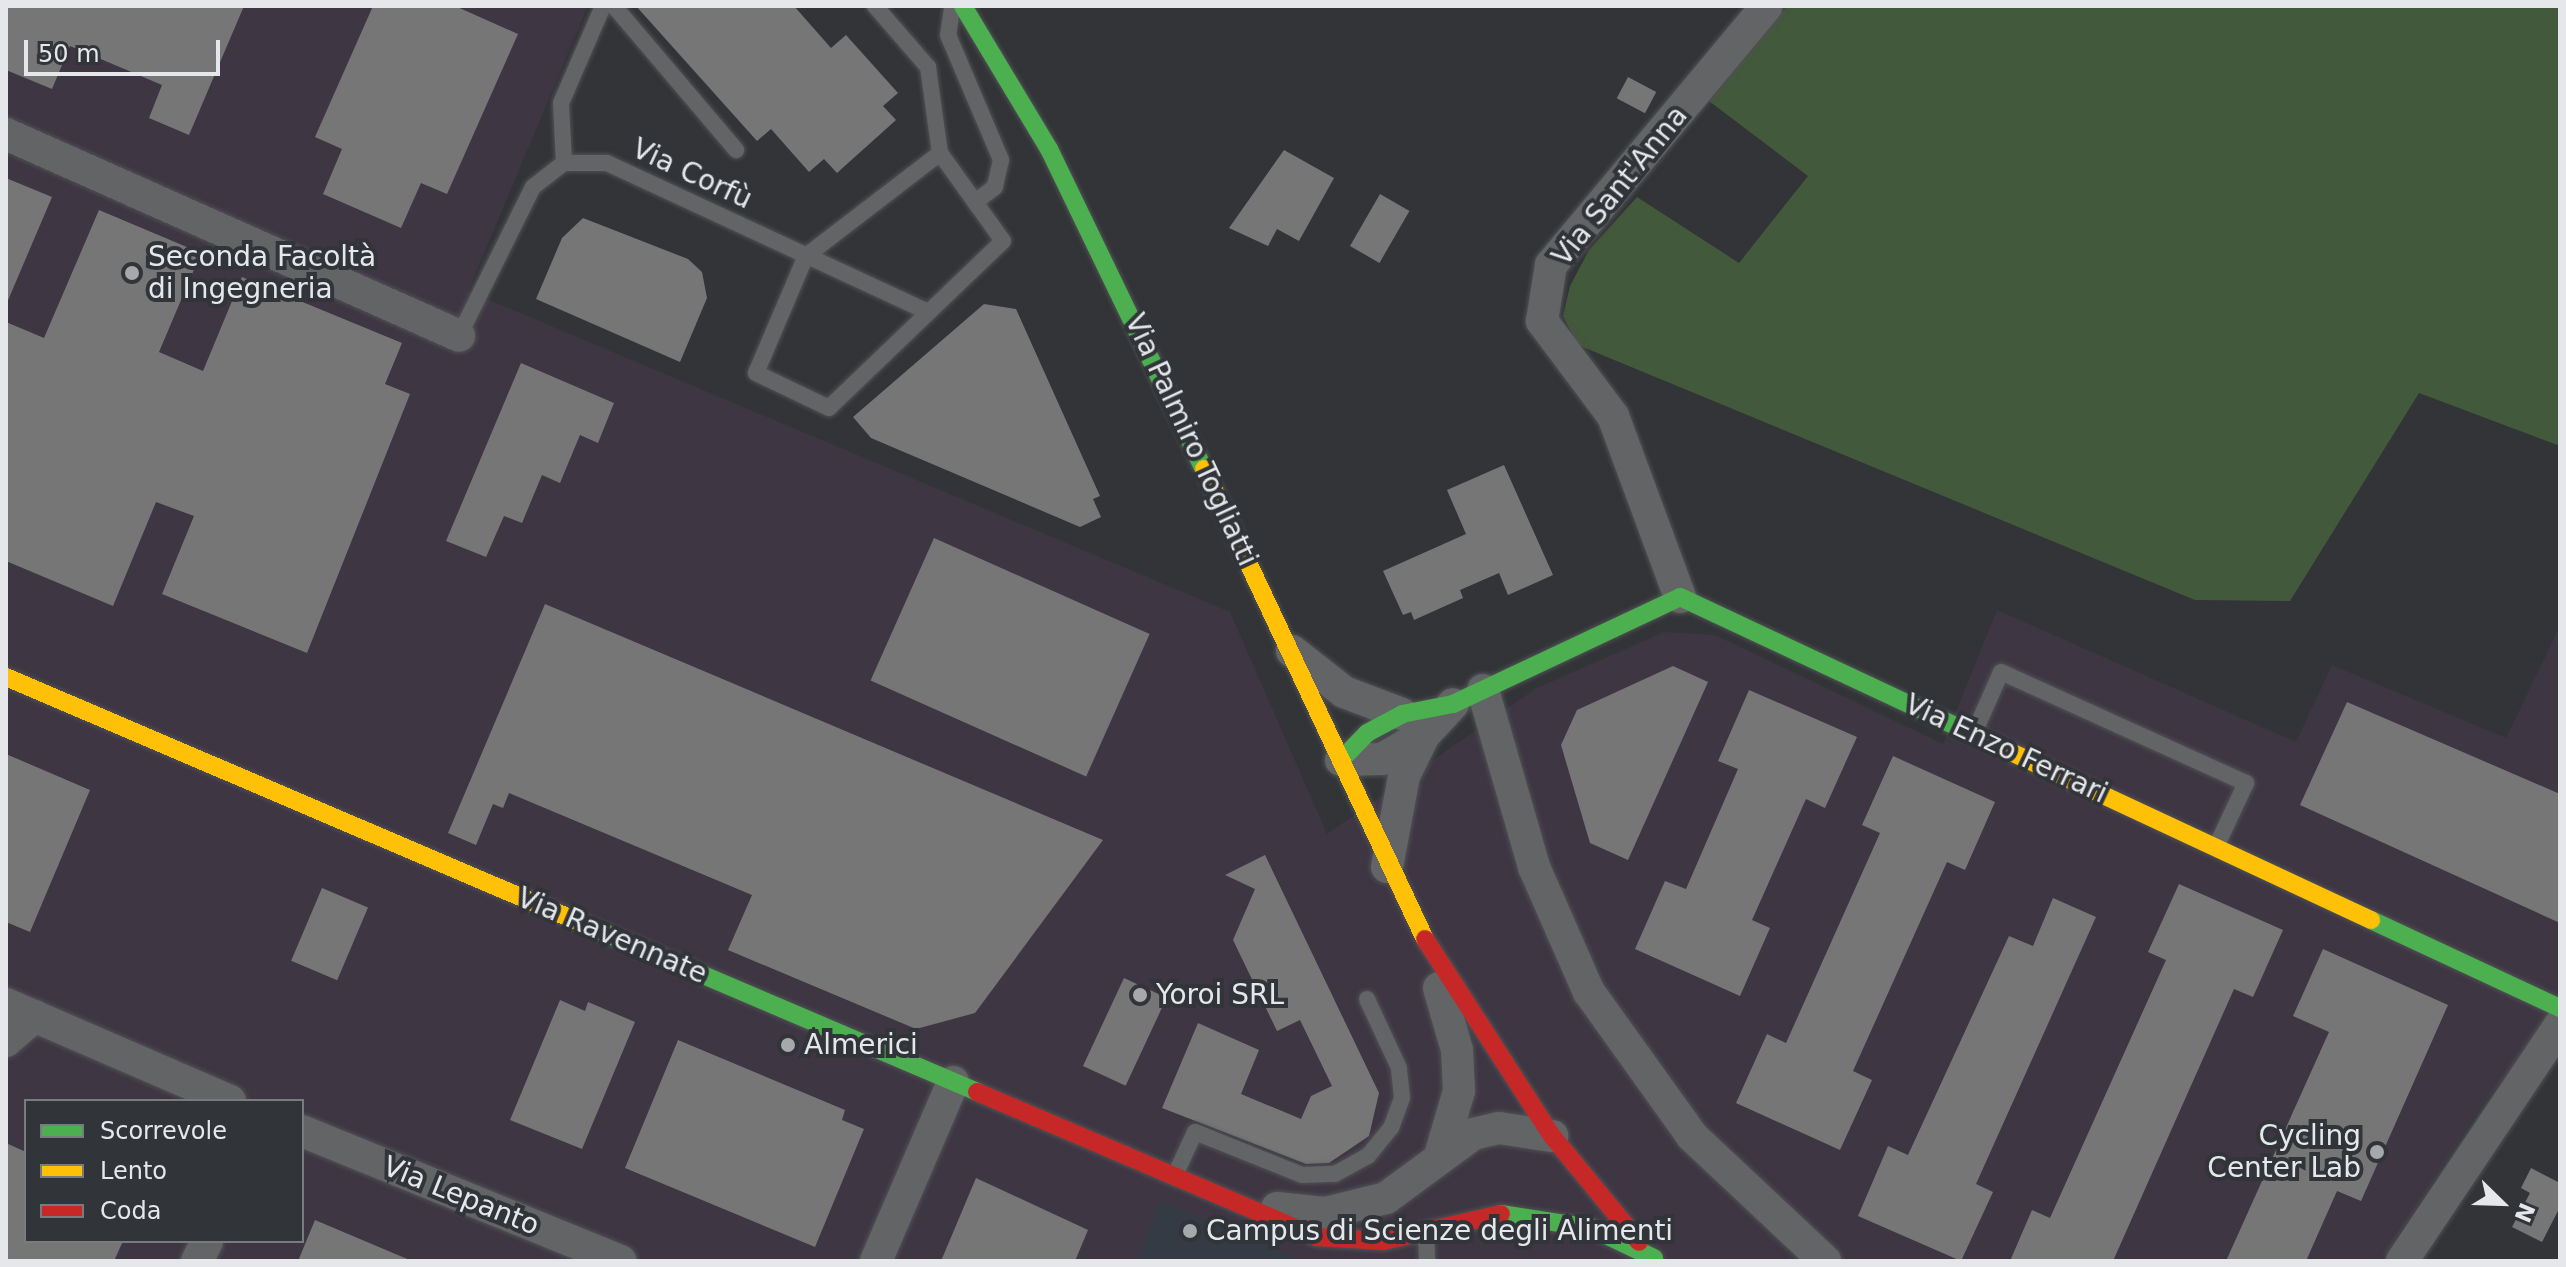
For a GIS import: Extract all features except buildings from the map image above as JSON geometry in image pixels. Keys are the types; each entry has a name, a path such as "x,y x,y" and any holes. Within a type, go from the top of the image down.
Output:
{"street":[{"name":"Via Palmiro Togliatti","path":"963,6 1049,149 1290,649 1433,970 1457,1050 1459,1091 1441,1152"},
{"name":"Via Sant'Anna","path":"1680,597 1613,416 1542,321 1548,279 1551,265 1767,6"},
{"path":"6,134 459,336"},
{"path":"1341,760 1382,759 1413,725 1680,597"},
{"name":"Via Enzo Ferrari","path":"1680,597 2560,1008"},
{"path":"1290,649 1344,692 1413,725"},
{"name":"Via Ravennate","path":"6,677 1317,1237 1383,1241 1489,1213 1549,1215 1656,1260"},
{"path":"1483,690 1534,867 1589,992 1692,1136 1825,1261"},
{"path":"1391,877 1413,725"},
{"name":"Via Palmiro Togliatti","path":"1391,877 1464,1009 1552,1136"},
{"path":"6,1004 225,1099"},
{"path":"6,1041 35,1016"},
{"path":"2402,1261 2560,1025"},
{"path":"876,1261 953,1082"},
{"name":"Via Ravennate","path":"1219,1194 1303,1213 1351,1210 1386,1198 1441,1152 1499,1128 1552,1136 1656,1260"},
{"name":"Via Lepanto","path":"304,1132 620,1261"},
{"path":"197,1261 206,1243"}],"lane":[{"path":"459,336 533,187 564,163 561,103 603,6"},
{"path":"614,6 736,150"},
{"path":"875,6 928,67 940,153 1003,241 829,408 756,373 806,256 940,153"},
{"path":"952,6 948,35 1001,160 995,187 975,202"},
{"name":"Via Corfù","path":"564,163 607,163 928,312"},
{"path":"1973,735 2001,672 2231,776 2246,783 2217,846"},
{"path":"1175,1175 1195,1132 1302,1175 1335,1174 1368,1156 1402,1098 1399,1068 1367,999"},
{"path":"1426,1229 1427,1261"},
{"path":"1317,1237 1368,1261"}],"shaded area":[{"path":"6,6 588,6 468,291 1230,612 1327,834 1535,689 1664,632 1715,635 1943,744 1997,610 2296,742 2332,665 2506,738 2560,626 2560,1013 2484,1102 2381,1261 6,1261"},
{"name":"Campus di Scienze degli Alimenti","path":"1160,1201 1302,1261 1137,1261"}],"green space":[{"path":"1787,6 2560,6 2560,446 2419,393 2290,601 2195,600 1578,345 1563,316 1570,286 1589,250 1637,197 1739,263 1808,176 1709,101"}],"traffic: fast":[{"path":"963,6 1049,149 1204,469"},
{"path":"1341,760 1367,733 1402,714 1453,704 1680,597 1985,740"},
{"path":"2371,920 2560,1008"},
{"path":"586,925 977,1092"},
{"path":"1501,1214 1591,1228 1654,1258"}],"traffic: slow":[{"path":"1204,469 1425,939"},
{"path":"6,677 586,925"},
{"path":"1985,740 2371,920"}],"traffic: jam":[{"path":"1425,939 1552,1136 1639,1242"},
{"path":"977,1092 1317,1237 1383,1241 1501,1214"}],"place":[{"name":"Seconda Facoltà di Ingegneria","path":"132,273"},
{"name":"Yoroi SRL","path":"1140,995"},
{"name":"Almerici","path":"788,1045"},
{"name":"Cycling Center Lab","path":"2377,1152"},
{"name":"Campus di Scienze degli Alimenti","path":"1190,1231"}]}
